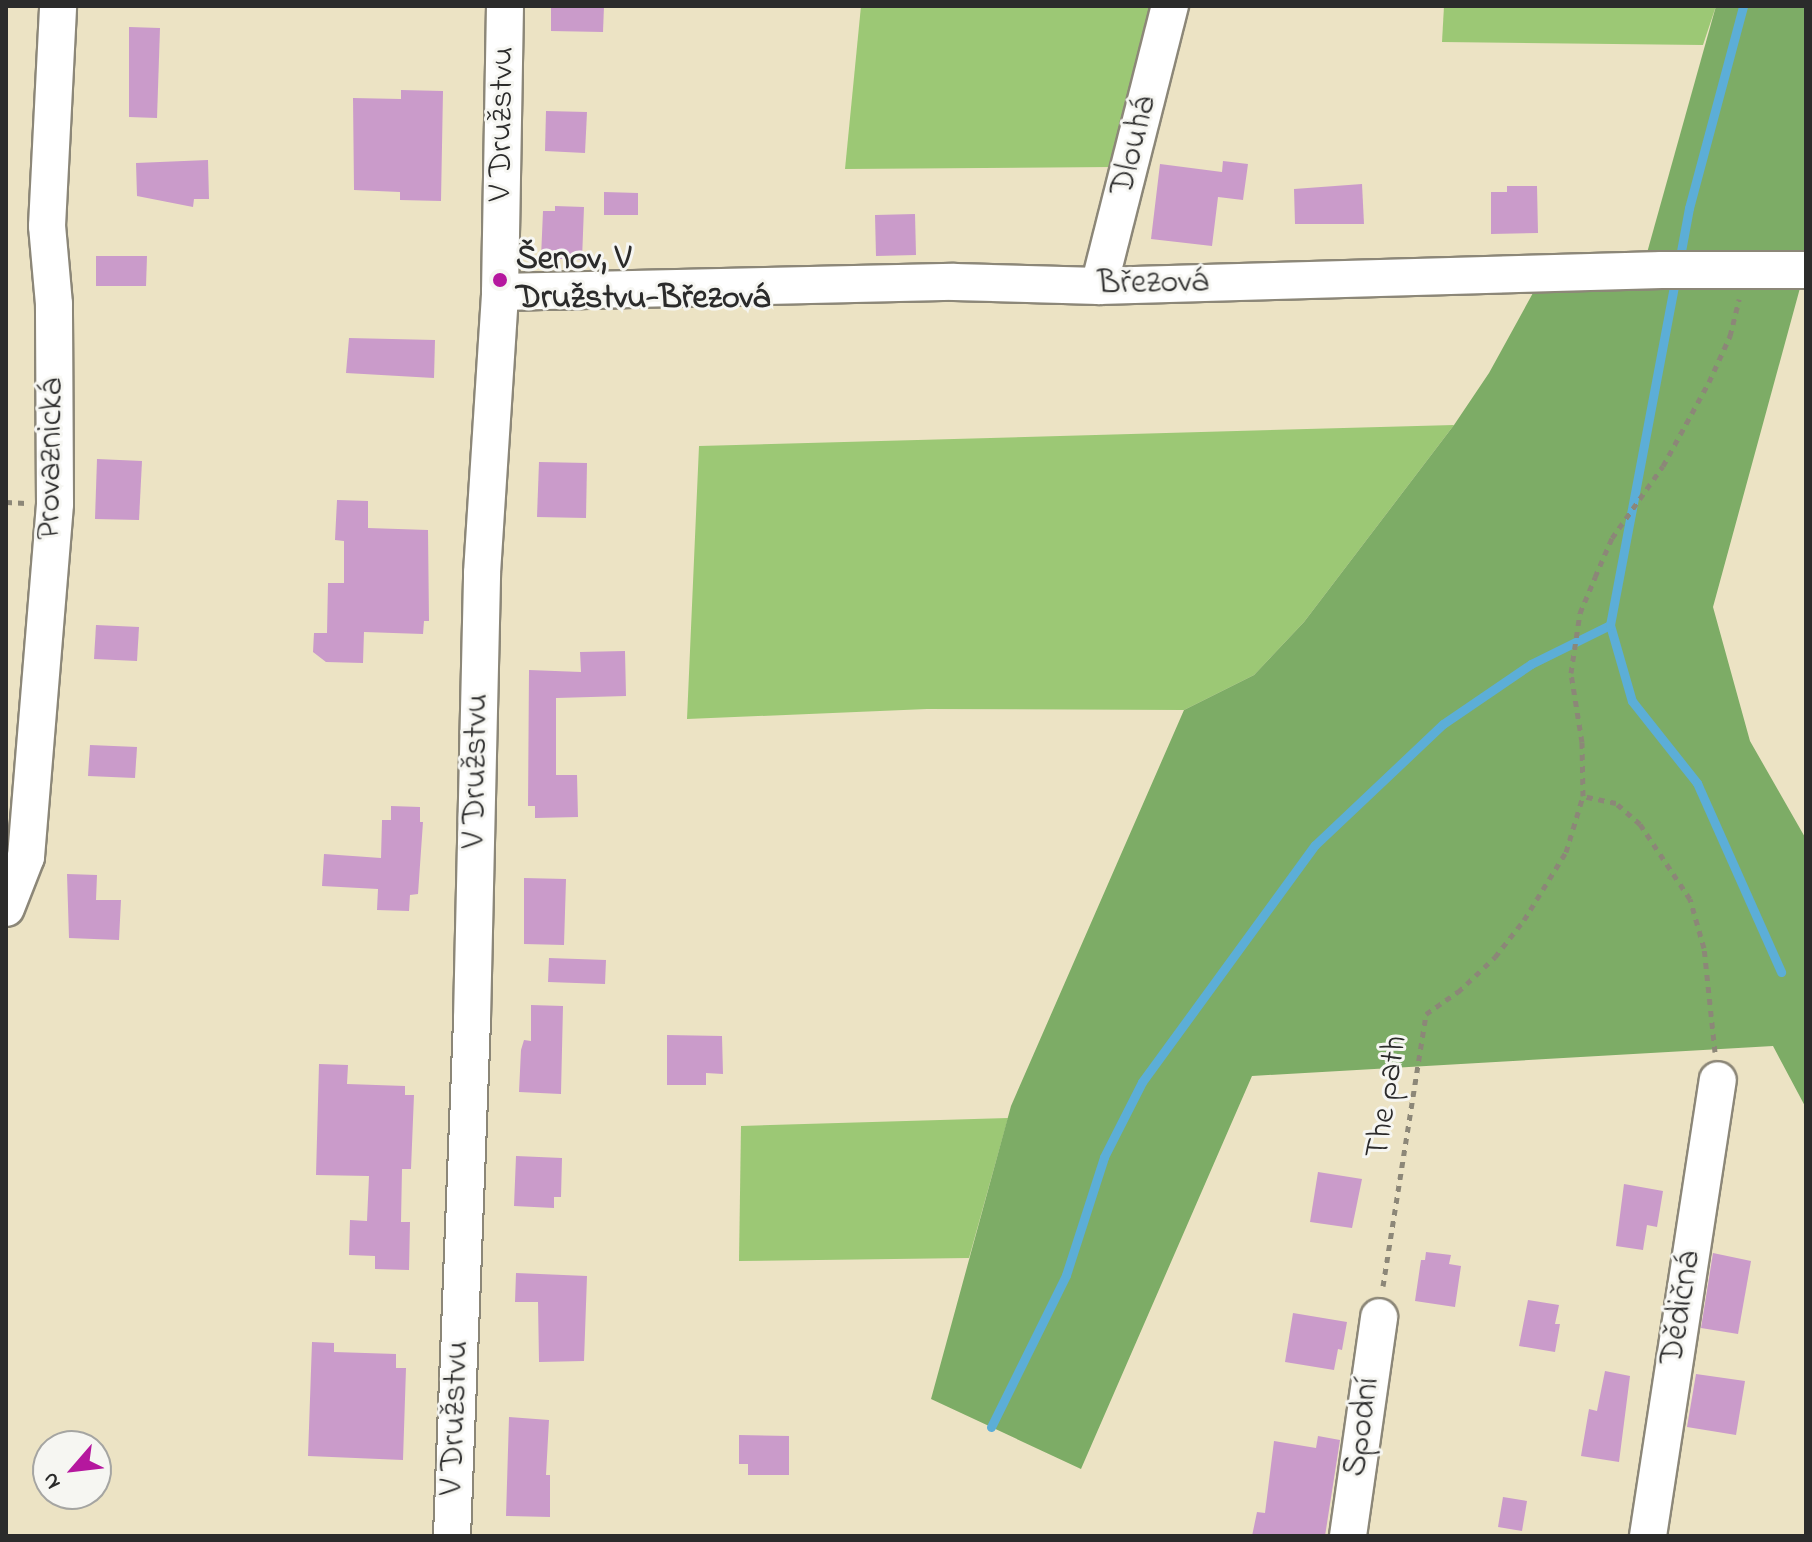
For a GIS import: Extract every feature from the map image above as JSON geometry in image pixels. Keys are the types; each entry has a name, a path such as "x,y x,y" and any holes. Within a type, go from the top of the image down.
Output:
{"street":[{"name":"Provaznická","path":"6,908 26,857 55,504 54,304 47,226 58,6"},
{"name":"V Družstvu","path":"452,1536 472,1019 482,573 500,292 505,6"},
{"name":"Dlouhá","path":"1099,286 1170,6"},
{"name":"Březová","path":"500,292 954,282 1099,286 1680,270 1806,270"},
{"name":"Dědičná","path":"1648,1536 1718,1080"},
{"name":"Spodní","path":"1348,1536 1379,1317"}],"path":[{"path":"1718,1080 1704,948 1690,899 1640,824 1616,803 1583,796 1572,664 1579,621 1612,538 1663,466 1709,382 1730,336 1746,271"},
{"name":"The path","path":"1379,1317 1426,1014 1458,992 1495,957 1524,920 1566,852 1583,796"}],"green space":[{"path":"861,6 1158,6 1113,167 845,169"},
{"path":"1444,6 1716,6 1703,45 1442,42"},
{"path":"1716,6 1806,6 1806,264 1645,260"},
{"path":"1803,277 1713,607 1750,741 1806,839 1806,1108 1773,1046 1252,1076 1081,1469 931,1399 1011,1106 1184,710 1254,675 1304,622 1454,425 1489,373 1539,282"},
{"path":"1454,425 1304,622 1254,675 1184,710 927,709 687,719 699,446"},
{"path":"1008,1118 969,1258 739,1261 741,1126"}],"building":[{"path":"551,6 604,6 603,32 551,31"},
{"path":"129,27 160,28 157,118 129,117"},
{"path":"401,90 443,91 441,201 400,200 400,192 354,190 353,98 401,99"},
{"path":"546,111 587,112 585,153 545,151"},
{"path":"208,160 209,199 194,199 193,207 137,196 136,163"},
{"path":"1223,161 1248,164 1243,200 1218,197 1212,246 1151,239 1160,164 1222,172"},
{"path":"1362,184 1364,224 1295,224 1294,189"},
{"path":"1507,186 1537,186 1538,233 1491,234 1491,192 1507,192"},
{"path":"604,192 638,193 638,215 604,215"},
{"path":"555,206 584,207 582,260 541,258 543,211 555,211"},
{"path":"915,214 916,255 876,256 875,215"},
{"path":"96,256 147,256 146,286 96,286"},
{"path":"349,338 435,340 434,378 346,373"},
{"path":"97,459 142,461 139,520 95,519"},
{"path":"539,462 587,463 586,518 537,517"},
{"path":"337,500 368,501 368,528 428,530 429,621 424,621 423,634 364,632 363,663 326,662 313,652 314,633 327,633 328,583 344,583 344,541 335,540"},
{"path":"96,625 139,627 137,661 94,659"},
{"path":"625,651 626,696 556,698 556,775 577,775 578,817 535,818 535,806 528,806 529,670 581,672 580,652"},
{"path":"90,745 137,747 135,778 88,776"},
{"path":"391,806 420,807 420,822 423,822 418,894 410,895 409,911 377,910 378,889 322,886 324,854 381,858 382,820 391,820"},
{"path":"67,874 97,875 96,900 121,900 119,940 69,938"},
{"path":"524,878 566,879 564,945 524,944"},
{"path":"549,958 606,960 605,984 548,982"},
{"path":"531,1005 563,1006 561,1094 519,1092 521,1050 524,1040 531,1041"},
{"path":"667,1035 722,1036 723,1074 706,1073 706,1085 667,1085"},
{"path":"319,1064 348,1065 347,1084 405,1086 405,1095 414,1095 411,1169 402,1169 401,1222 410,1222 409,1270 375,1269 375,1256 349,1255 350,1220 367,1221 369,1176 316,1175"},
{"path":"516,1156 562,1158 561,1197 554,1197 554,1208 514,1206"},
{"path":"1318,1172 1362,1179 1352,1228 1310,1222"},
{"path":"1624,1184 1663,1191 1657,1227 1647,1225 1643,1250 1616,1246"},
{"path":"1426,1252 1451,1255 1449,1264 1461,1266 1455,1307 1415,1301 1421,1260 1425,1260"},
{"path":"1713,1253 1751,1261 1738,1334 1701,1328"},
{"path":"516,1273 587,1276 584,1361 539,1362 538,1302 515,1302"},
{"path":"1528,1300 1559,1305 1555,1324 1560,1324 1555,1352 1519,1346"},
{"path":"1293,1313 1347,1322 1342,1350 1338,1349 1334,1370 1285,1362"},
{"path":"312,1342 334,1343 334,1352 396,1354 396,1368 406,1368 403,1460 308,1456"},
{"path":"1605,1371 1630,1376 1619,1462 1581,1456 1589,1409 1597,1411"},
{"path":"1696,1374 1745,1381 1736,1435 1687,1427"},
{"path":"509,1417 549,1420 546,1475 550,1475 550,1517 506,1516"},
{"path":"739,1435 789,1436 789,1475 748,1475 748,1464 739,1464"},
{"path":"1318,1436 1340,1440 1325,1536 1252,1536 1257,1512 1265,1513 1274,1441 1316,1448"},
{"path":"1503,1497 1527,1501 1522,1531 1498,1527"}],"waterway":[{"path":"1679,262 1689,208 1743,6"},
{"path":"991,1427 1066,1275 1104,1157 1142,1082 1315,845 1443,724 1531,664 1610,625 1676,277"},
{"path":"1610,625 1632,701 1697,783 1781,972"}],"place":[{"name":"Šenov, V Družstvu-Březová","path":"500,280"}]}
